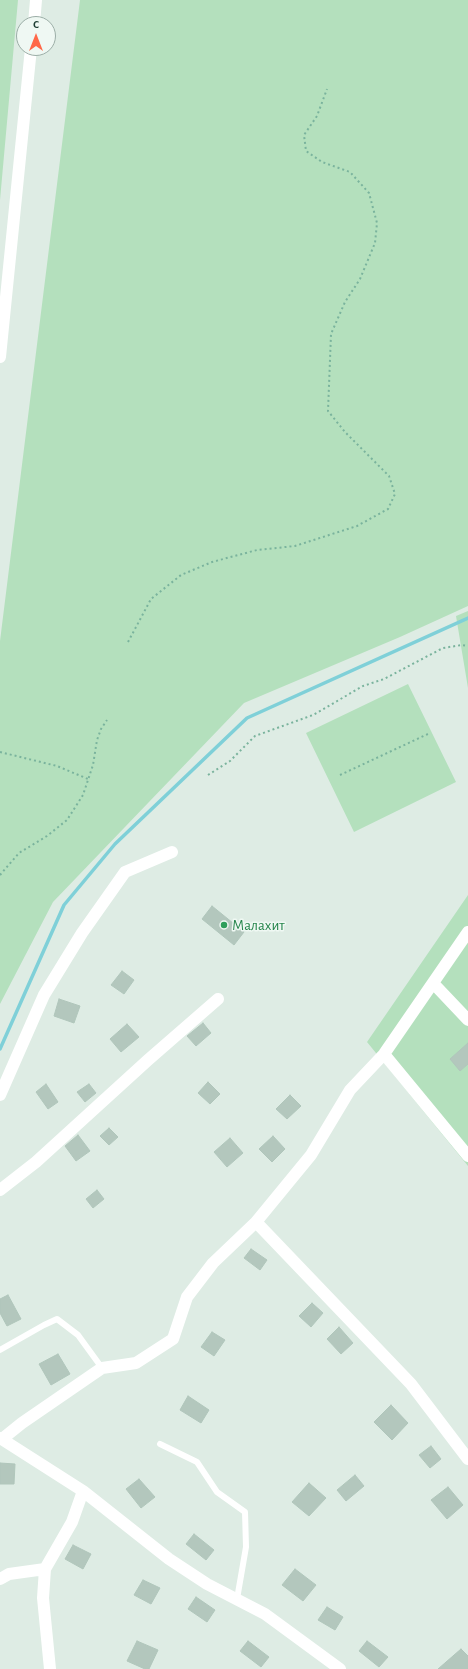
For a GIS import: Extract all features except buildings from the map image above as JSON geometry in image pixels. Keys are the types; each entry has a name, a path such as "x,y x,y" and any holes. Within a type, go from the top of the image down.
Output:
{"street":[{"path":"35,16 36,0"},
{"path":"0,357 30,56"},
{"path":"0,1094 44,995 82,933 125,872 172,852"},
{"path":"340,1669 265,1614 207,1584 170,1559 83,1491 1,1437 102,1368 136,1362 173,1339 187,1297 213,1263 256,1222 311,1155 350,1090 384,1054 468,932"},
{"path":"433,983 468,1020"},
{"path":"0,1190 36,1162 148,1060 218,999"},
{"path":"384,1054 468,1156"},
{"path":"256,1222 411,1384 468,1459"},
{"path":"50,1669 43,1598 45,1569 72,1522 83,1491"},
{"path":"0,1580 9,1574 45,1569"}],"lane":[{"path":"0,1350 44,1325 57,1320 78,1335 102,1368"},
{"path":"160,1444 197,1462 216,1492 245,1512 246,1547 237,1599"}],"path":[{"path":"128,642 150,599 180,575 212,562 257,550 295,546 357,526 388,509 395,494 388,476 345,432 328,411 331,334 345,302 360,279 375,242 377,223 369,193 350,172 322,162 306,151 304,135 316,116 327,89"},
{"path":"208,775 230,761 255,736 313,714 363,686 384,679 443,648 462,645 468,646"},
{"path":"0,875 19,853 47,836 67,820 83,795 93,765 97,740 101,729 107,720"},
{"path":"340,775 430,733"},
{"path":"0,752 58,766 88,779"}],"green space":[{"path":"0,0 18,0 16,16 0,200"},
{"path":"80,0 468,0 468,606 400,637 244,703 53,902 0,1004 0,641"},
{"path":"468,611 468,688 456,616"},
{"path":"408,684 456,782 354,832 306,733"},
{"path":"468,895 468,1166 367,1042"}],"waterway":[{"path":"0,1049 64,905 115,844 247,718 468,618"}],"place":[{"name":"Малахит","path":"224,925"}]}
